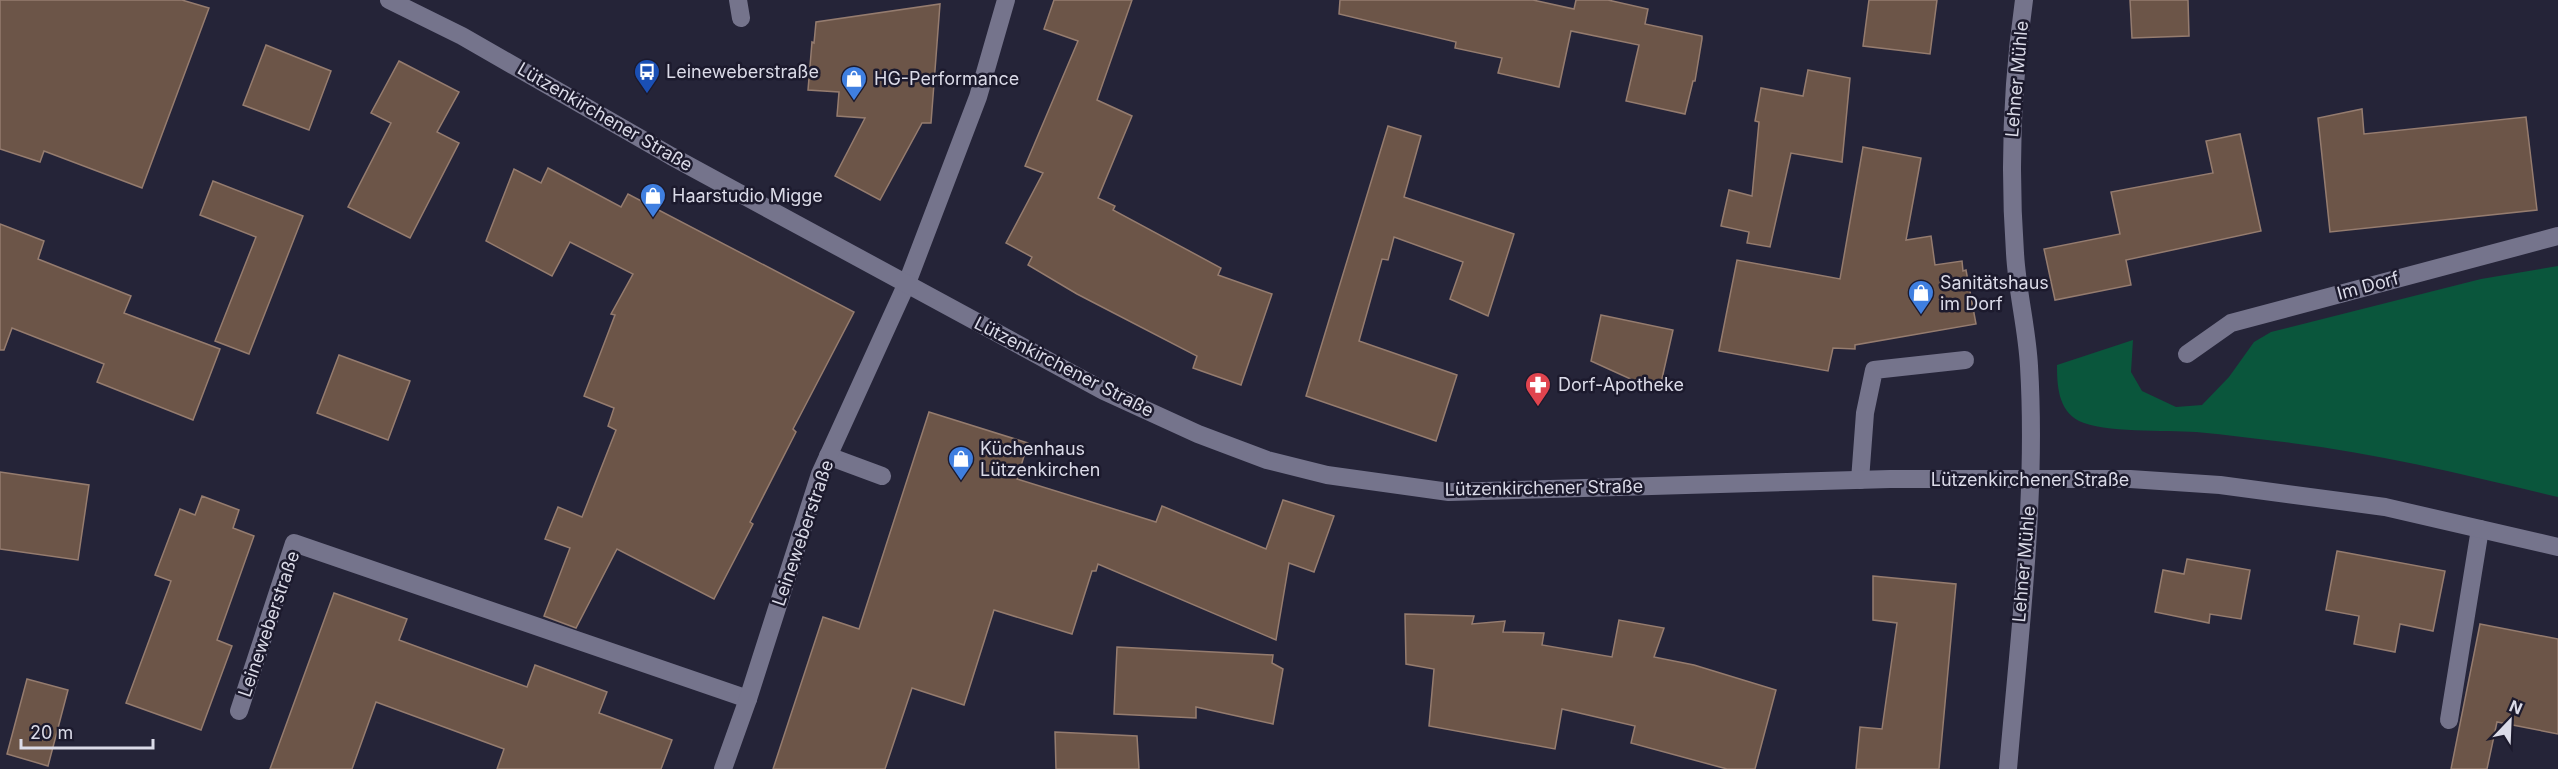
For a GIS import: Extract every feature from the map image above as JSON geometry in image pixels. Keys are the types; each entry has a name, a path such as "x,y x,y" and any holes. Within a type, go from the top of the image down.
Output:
{"main road":[{"name":"Lützenkirchener Straße","path":"389,0 462,36 671,156 1104,391 1198,434 1267,460 1327,475 1449,492 1860,480 2130,479 2220,485 2385,507 2558,547"},
{"name":"Leineweberstraße","path":"723,769 748,699 820,474 907,283 978,97 1006,0"},
{"name":"Lehner Mühle","path":"2008,769 2031,479 2029,364 2015,256 2011,147 2024,0"},
{"name":"Im Dorf","path":"2187,354 2231,323 2558,236"},
{"path":"1860,480 1865,413 1874,370 1965,360"},
{"path":"828,456 882,476"},
{"path":"2449,720 2480,529"},
{"name":"Leineweberstraße","path":"239,711 294,543 748,699"}],"green space":[{"path":"2558,266 2558,497 2358,453 2196,432 2103,428 2079,421 2072,416 2060,396 2057,365 2133,340 2131,372 2142,391 2176,407 2202,405 2229,377 2254,342 2271,332 2481,279"}],"building":[{"path":"0,0 182,0 209,8 142,188 44,151 40,162 0,149"},
{"path":"1054,0 1132,0 1097,100 1132,116 1098,198 1115,206 1113,210 1221,268 1218,275 1272,294 1241,385 1193,368 1197,356 1077,294 1028,265 1032,257 1006,243 1043,173 1025,166 1078,41 1044,29"},
{"path":"1340,0 1533,0 1574,9 1576,0 1608,0 1648,9 1645,24 1702,36 1695,81 1693,81 1685,114 1626,101 1639,45 1571,31 1559,87 1498,73 1502,58 1455,48 1456,42 1339,14"},
{"path":"1869,0 1937,0 1930,54 1863,46"},
{"path":"2130,0 2188,0 2189,36 2132,38"},
{"path":"940,4 931,123 922,123 880,200 835,176 865,118 837,116 839,92 808,90 816,22"},
{"path":"266,45 331,71 309,130 243,105"},
{"path":"399,61 459,92 437,132 459,143 410,238 348,207 391,123 371,113"},
{"path":"1808,70 1850,78 1842,162 1791,153 1770,247 1747,243 1749,232 1721,226 1729,190 1752,196 1759,122 1755,121 1761,88 1803,96"},
{"path":"2362,109 2364,134 2526,117 2537,210 2330,232 2318,118"},
{"path":"1388,126 1421,136 1404,197 1514,234 1488,316 1450,299 1463,262 1394,237 1388,260 1382,259 1359,341 1457,375 1436,441 1306,396"},
{"path":"2240,134 2261,231 2126,260 2131,285 2055,300 2044,249 2120,234 2111,192 2213,173 2206,141"},
{"path":"1863,147 1921,158 1906,240 1931,236 1935,265 1962,261 1963,271 1966,270 1976,324 1855,345 1855,349 1833,348 1828,371 1719,351 1737,260 1840,279"},
{"path":"548,168 621,207 628,194 854,312 793,429 796,432 750,522 753,524 714,599 617,549 576,628 544,616 570,548 545,539 558,507 582,517 616,430 608,426 614,408 584,396 615,315 611,314 633,274 570,242 552,276 486,241 514,169 541,183"},
{"path":"213,181 303,216 249,354 215,341 256,237 200,215"},
{"path":"0,224 44,241 38,259 131,296 124,313 220,349 193,420 97,382 104,364 12,328 4,350 0,350"},
{"path":"1601,315 1673,330 1659,392 1591,361"},
{"path":"339,355 410,381 388,440 317,413"},
{"path":"929,412 1028,443 1017,479 1156,522 1162,506 1266,549 1283,500 1334,516 1314,572 1289,563 1276,640 1098,564 1096,571 1092,571 1072,634 994,610 964,705 912,688 885,769 773,769 823,617 859,629"},
{"path":"0,472 89,485 78,560 0,549"},
{"path":"202,496 239,510 233,528 254,536 217,640 232,646 201,730 126,703 171,581 155,575 180,509 195,515"},
{"path":"2337,551 2445,571 2433,631 2400,624 2395,652 2354,644 2359,616 2326,610"},
{"path":"2187,559 2250,570 2241,619 2210,614 2209,623 2155,612 2163,570 2184,574"},
{"path":"1873,576 1956,584 1939,769 1856,769 1860,727 1882,729 1897,623 1873,620"},
{"path":"334,593 407,619 399,640 527,687 535,665 607,692 599,713 672,740 661,769 497,769 504,749 376,702 352,769 270,769"},
{"path":"1405,614 1474,616 1472,624 1505,621 1503,632 1544,633 1542,645 1612,657 1619,620 1664,628 1654,657 1694,665 1776,690 1755,769 1727,769 1631,743 1635,726 1562,709 1555,749 1429,726 1434,669 1406,664"},
{"path":"2480,624 2558,639 2558,734 2497,722 2487,769 2451,769"},
{"path":"1117,647 1273,655 1272,663 1283,669 1273,724 1196,707 1196,718 1114,714"},
{"path":"27,679 68,690 48,766 7,754"},
{"path":"1055,732 1137,736 1139,769 1056,769"}],"place":[{"name":"Leineweberstraße","path":"647,95"},
{"name":"HG-Performance","path":"854,102"},
{"name":"Haarstudio Migge","path":"653,219"},
{"name":"Sanitätshaus im Dorf","path":"1921,316"},
{"name":"Dorf-Apotheke","path":"1538,408"},
{"name":"Küchenhaus Lützenkirchen","path":"961,482"}]}
